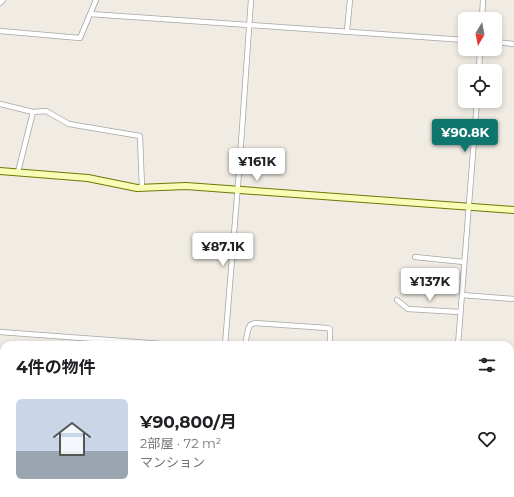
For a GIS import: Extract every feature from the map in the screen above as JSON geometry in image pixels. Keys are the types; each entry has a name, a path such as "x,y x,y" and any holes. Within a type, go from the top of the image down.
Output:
{"street":[{"path":"0,3 3,0"},
{"path":"0,31 80,38 96,0"},
{"path":"225,341 251,0"},
{"path":"348,31 350,0"},
{"path":"482,12 483,0"},
{"path":"90,14 458,39"},
{"path":"502,43 514,44"},
{"path":"0,104 33,112 46,111 69,124 140,136 142,188"},
{"path":"458,341 476,108"},
{"path":"18,172 33,112"},
{"path":"0,171 88,178 142,188 186,186 237,189 514,210"},
{"path":"415,257 464,262"},
{"path":"462,295 514,299"},
{"path":"397,300 408,309 460,312"},
{"path":"246,341 250,325 255,323 327,328 330,329 330,341"},
{"path":"0,332 122,341"}]}
